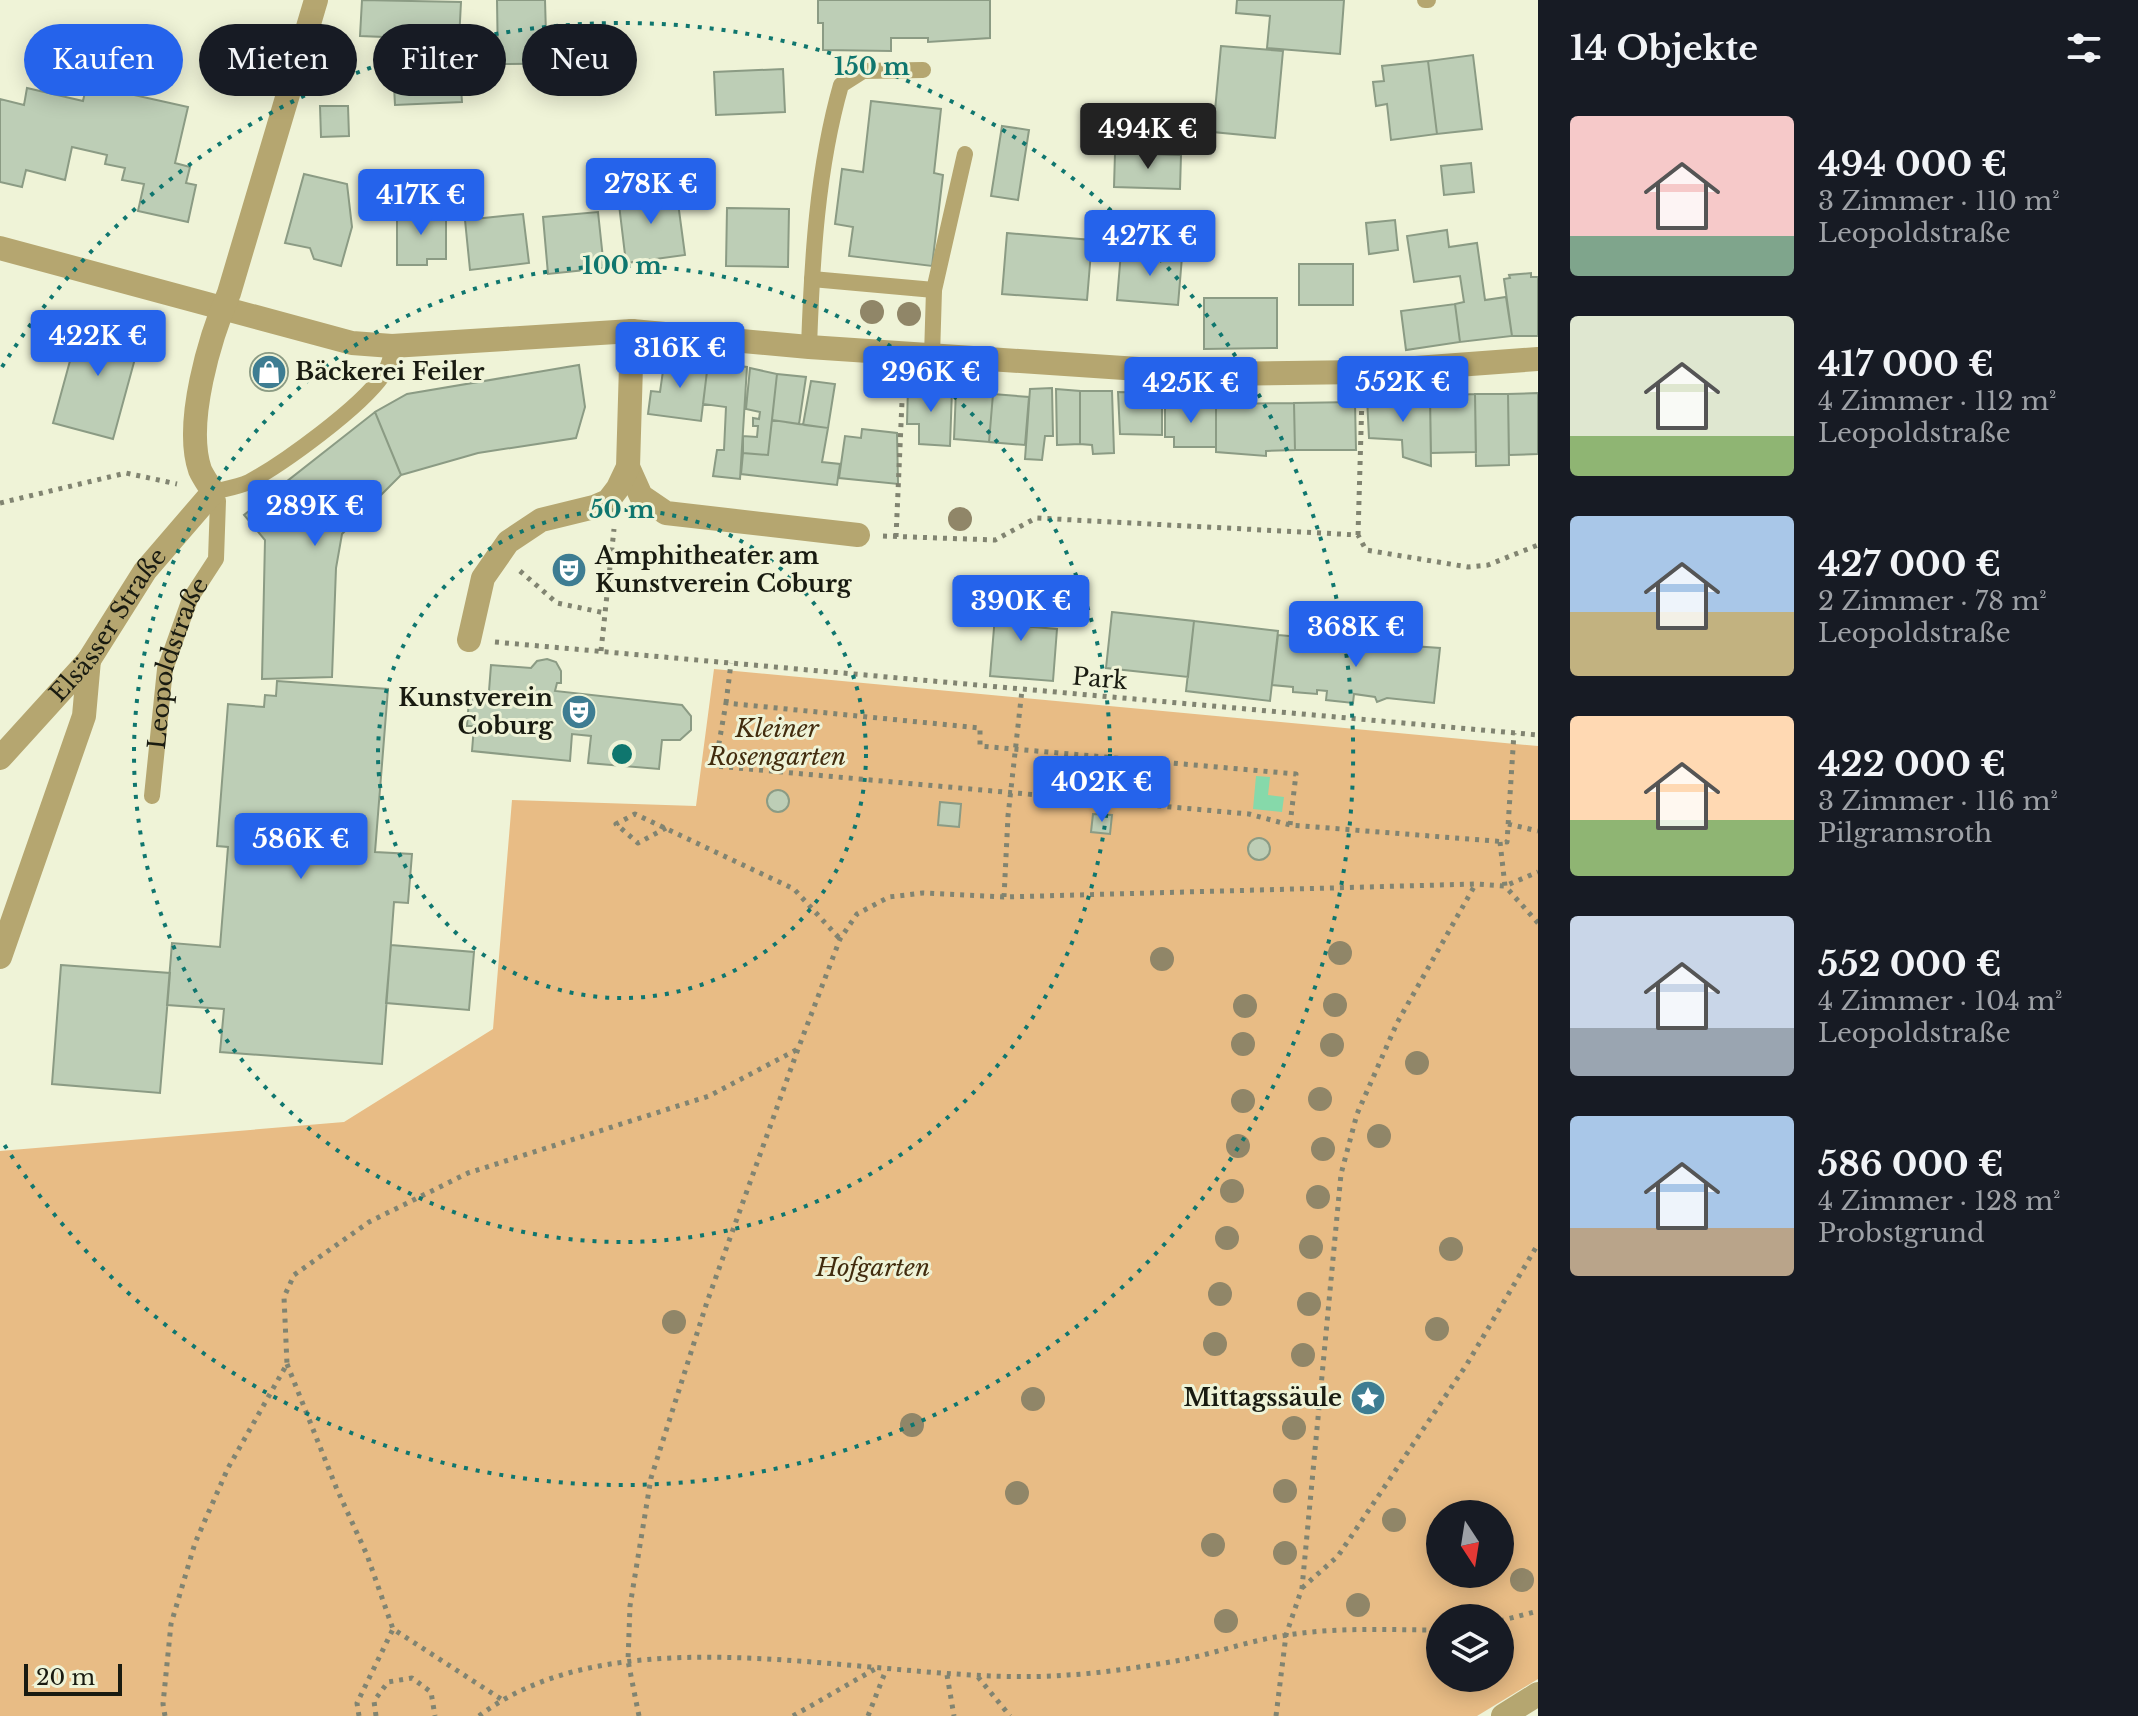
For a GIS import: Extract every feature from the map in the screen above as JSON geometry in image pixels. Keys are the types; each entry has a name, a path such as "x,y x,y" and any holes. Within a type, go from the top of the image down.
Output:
{"street":[{"path":"213,492 200,470 194,427 222,309 316,0"},
{"path":"0,248 352,343 392,346 632,331 809,347 1213,374 1362,372 1538,359"},
{"path":"469,640 483,578 505,547 541,520 608,501 623,478 632,331"},
{"path":"623,478 641,496 666,513 858,535"},
{"name":"Elsässer Straße","path":"0,758 89,660 145,571 213,492"},
{"path":"0,957 84,716 89,660"},
{"path":"1503,1716 1538,1694"}],"lane":[{"path":"809,347 812,279 829,128 841,85 863,71 923,70"},
{"path":"932,356 934,290 965,154"},
{"path":"812,279 934,290"},
{"path":"213,492 245,484 280,463 360,398 383,375 391,362 392,346"},
{"name":"Leopoldstraße","path":"152,796 165,669 190,599 216,559 218,501 213,492"}],"path":[{"path":"896,537 904,354"},
{"path":"1362,372 1358,535 1366,550 1468,567 1488,565 1538,545"},
{"path":"0,503 126,473 213,492"},
{"path":"601,651 623,478"},
{"path":"858,535 995,540 1036,518 1358,535"},
{"path":"505,547 517,569 557,603 605,613"},
{"name":"Park","path":"469,640 1538,735"},
{"path":"731,663 715,766 1249,814 1290,825 1507,842 1514,733"},
{"path":"1004,897 1010,793 1022,690"},
{"path":"726,703 980,728 980,746 1296,774 1290,825"},
{"path":"666,828 638,843 616,824 635,814 666,828 794,889 840,939"},
{"path":"1508,824 1538,831"},
{"path":"1500,842 1505,886 1538,923"},
{"path":"639,1716 628,1661 630,1606 651,1478 707,1302 798,1049 840,939 857,914 889,897 923,893 1004,897 1475,884 1505,886 1538,872"},
{"path":"1276,1716 1286,1635 1302,1588 1341,1174 1357,1114 1397,1023 1475,884"},
{"path":"501,1699 393,1629 367,1555 287,1364 284,1297 294,1275 369,1222 468,1173 709,1096 798,1049"},
{"path":"1302,1588 1338,1556 1467,1364 1538,1244"},
{"path":"165,1716 163,1704 171,1624 195,1543 228,1468 287,1364"},
{"path":"1514,1617 1538,1611"},
{"path":"359,1716 357,1703 393,1629"},
{"path":"479,1716 501,1699 576,1672 628,1661 718,1656 947,1675 1067,1676 1176,1661 1286,1635 1338,1630 1426,1630"},
{"path":"793,1716 876,1668"},
{"path":"868,1716 886,1670"},
{"path":"947,1675 954,1716"},
{"path":"977,1676 1010,1716"},
{"path":"376,1716 374,1701 388,1682 412,1678 431,1692 435,1716"}],"green space":[{"name":"Hofgarten","path":"714,669 1538,746 1538,1679 1477,1716 0,1716 0,1151 344,1122 493,1029 512,800 696,806"}],"shaded area":[{"path":"1256,776 1270,777 1268,795 1284,797 1282,812 1253,809"}],"building":[{"path":"362,0 461,2 460,24 373,24 373,37 360,36"},
{"path":"497,0 545,0 546,24 522,24 522,64 506,64 506,24 497,24"},
{"path":"818,0 990,0 990,38 928,42 928,38 891,38 891,51 823,50 823,23 818,23"},
{"path":"1237,0 1344,0 1340,54 1267,48 1270,16 1236,13"},
{"path":"1221,46 1283,51 1275,138 1213,132"},
{"path":"1473,55 1482,129 1437,134 1428,61"},
{"path":"1428,61 1437,134 1391,140 1387,104 1376,106 1373,82 1384,81 1382,66"},
{"path":"783,69 785,112 716,115 714,72"},
{"path":"26,96 61,96 83,101 84,96 138,96 188,107 175,163 190,167 186,183 196,185 188,222 138,211 144,184 122,180 125,168 105,164 107,155 72,147 65,180 26,170 22,187 0,182 0,99 24,105"},
{"path":"395,96 462,96 462,102 395,105"},
{"path":"871,101 941,109 934,173 943,175 932,266 849,256 853,227 835,224 842,169 863,172"},
{"path":"320,106 348,106 349,136 321,137"},
{"path":"1002,126 1029,130 1018,200 991,196"},
{"path":"1115,153 1181,155 1180,189 1114,187"},
{"path":"1471,163 1474,192 1444,195 1441,166"},
{"path":"304,174 347,184 352,227 341,266 314,259 310,248 285,243"},
{"path":"676,188 685,255 626,263 618,196"},
{"path":"727,208 789,209 788,267 726,266"},
{"path":"397,212 446,212 446,259 427,259 427,265 397,265"},
{"path":"598,212 604,268 548,274 543,217"},
{"path":"523,214 529,263 470,270 465,220"},
{"path":"1395,220 1398,250 1369,254 1366,223"},
{"path":"1447,230 1449,247 1477,243 1485,300 1506,297 1512,336 1460,342 1455,304 1464,302 1460,276 1414,282 1407,236"},
{"path":"1007,233 1092,240 1087,300 1002,294"},
{"path":"1121,252 1182,257 1178,305 1117,300"},
{"path":"1299,264 1353,264 1353,305 1299,305"},
{"path":"1531,273 1531,277 1538,277 1538,336 1512,336 1504,279 1510,278 1509,275"},
{"path":"1204,298 1277,298 1277,348 1204,349"},
{"path":"1455,304 1460,342 1406,350 1401,311"},
{"path":"82,317 142,333 113,439 53,423"},
{"name":"Bäckerei Feiler","path":"269,353 283,358 288,372 283,386 269,391 255,386 250,372 255,358"},
{"path":"665,357 708,363 701,421 648,414 651,391 660,392"},
{"path":"708,363 747,367 740,479 713,476 717,450 724,450 726,407 703,404"},
{"path":"579,365 585,407 576,438 478,453 401,475 375,412 407,394"},
{"path":"750,368 777,374 768,455 743,453 743,436 757,437 758,426 753,426 753,418 759,419 760,412 746,409"},
{"path":"777,374 806,377 799,424 772,420"},
{"path":"811,381 835,384 828,428 803,425"},
{"path":"908,386 952,390 950,446 919,444 919,424 907,424"},
{"path":"1052,388 1053,436 1045,436 1042,460 1025,459 1030,389"},
{"path":"1056,389 1080,391 1080,444 1057,445"},
{"path":"956,390 993,394 989,442 954,439"},
{"path":"1080,391 1112,391 1114,453 1093,454 1092,445 1080,444"},
{"path":"1118,392 1162,393 1162,435 1120,434"},
{"path":"1538,393 1538,454 1509,455 1508,394"},
{"path":"993,394 1029,397 1025,445 989,442"},
{"path":"1475,394 1508,394 1509,465 1476,466"},
{"path":"1475,394 1476,452 1431,453 1430,396"},
{"path":"1430,396 1431,466 1403,457 1402,440 1369,438 1367,398"},
{"path":"1355,402 1356,450 1295,450 1294,403"},
{"path":"1294,403 1295,450 1266,451 1266,456 1216,452 1216,404"},
{"path":"1165,404 1216,404 1216,447 1174,447 1174,437 1165,437"},
{"path":"375,412 401,475 342,534 336,568 332,677 262,679 265,540 244,515"},
{"path":"772,420 828,428 822,462 840,464 837,485 741,474 743,453 768,455"},
{"path":"862,429 897,433 898,484 839,478 845,436 861,438"},
{"path":"997,592 1025,594 1022,626 1057,629 1053,681 990,676"},
{"path":"1112,612 1194,621 1188,677 1106,668"},
{"path":"1194,621 1278,631 1270,701 1186,691"},
{"path":"1278,635 1356,642 1365,638 1369,643 1440,648 1434,703 1387,698 1377,702 1375,697 1354,694 1353,703 1326,700 1327,691 1317,690 1317,694 1293,692 1293,687 1272,685"},
{"name":"Kunstverein Coburg","path":"547,659 556,662 561,671 561,683 557,683 555,691 682,705 691,716 691,730 680,740 662,740 659,769 588,763 591,736 572,734 570,761 472,751 474,726 467,726 469,699 477,700 482,691 489,691 491,665 531,668 537,661"},
{"path":"277,681 388,689 375,852 412,854 408,903 394,902 382,1064 220,1052 224,1009 167,1005 172,943 220,947 228,847 217,846 228,704 264,707 265,695 276,696"},
{"path":"778,790 786,793 789,801 786,809 778,812 770,809 767,801 770,793"},
{"path":"940,802 961,804 959,827 938,825"},
{"path":"1093,814 1112,815 1110,834 1091,832"},
{"path":"1259,838 1267,841 1270,849 1267,857 1259,860 1251,857 1248,849 1251,841"},
{"path":"391,945 474,952 469,1010 386,1003"},
{"path":"61,965 170,973 160,1093 52,1084"}],"place":[{"name":"Bäckerei Feiler","path":"269,372"},
{"name":"Amphitheater am Kunstverein Coburg","path":"569,570"},
{"name":"Kunstverein Coburg","path":"579,712"},
{"name":"Mittagssäule","path":"1368,1398"}],"park label":[{"name":"Kleiner Rosengarten","path":"777,743"}]}
